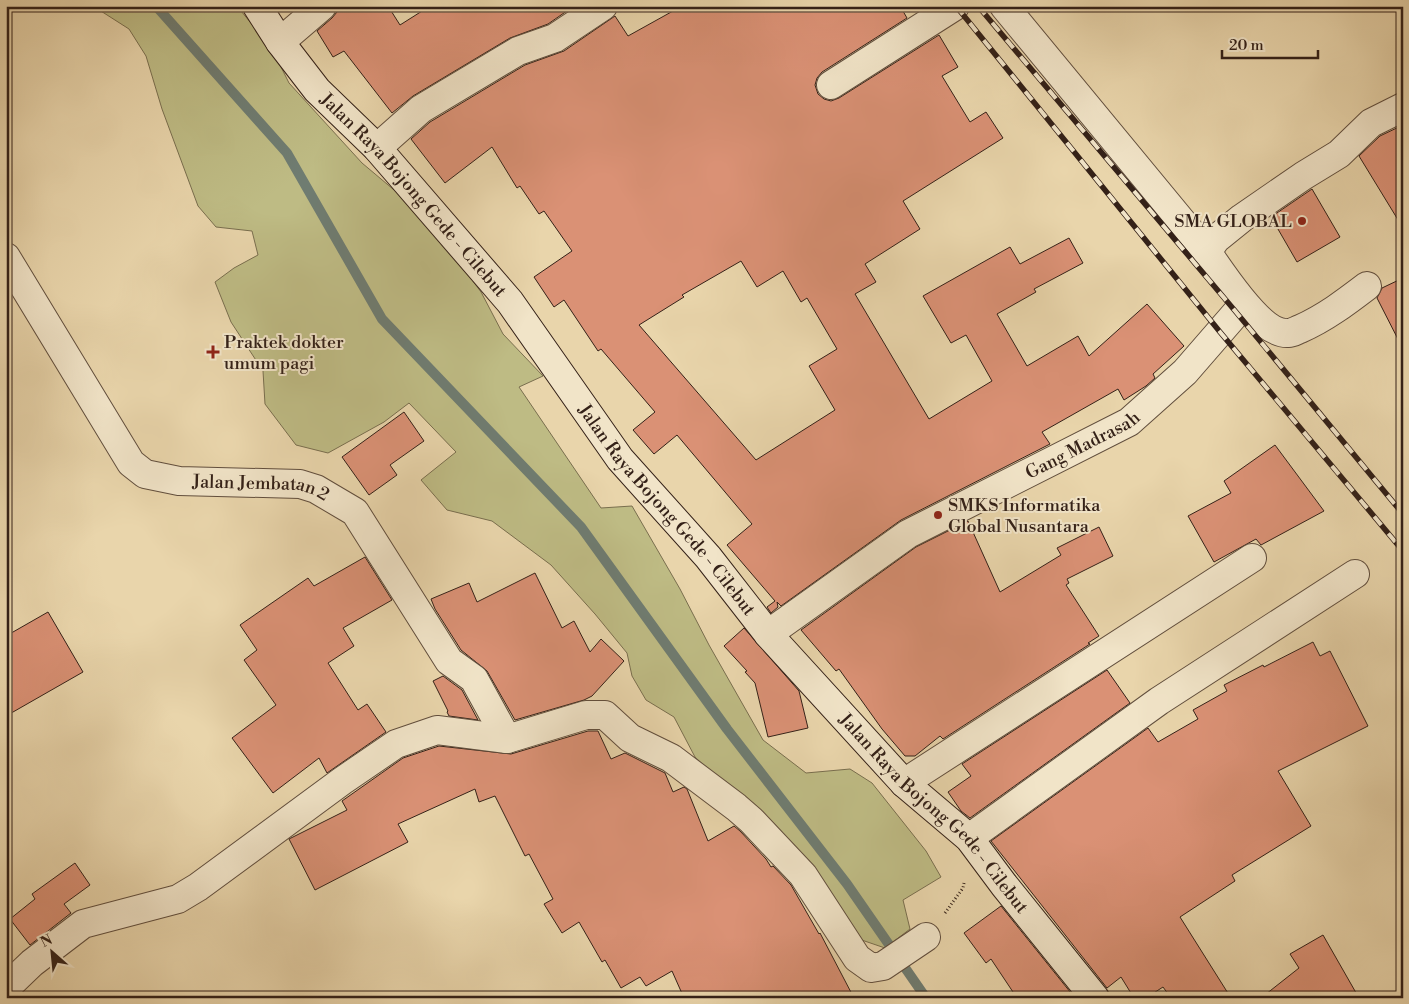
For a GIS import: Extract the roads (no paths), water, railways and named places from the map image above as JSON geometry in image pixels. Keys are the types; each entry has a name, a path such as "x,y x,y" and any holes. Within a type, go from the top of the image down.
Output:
{"street":[{"name":"Jalan Raya Bojong Gede - Cilebut","path":"257,6 280,42 317,90 377,148 510,302 620,459 708,557 768,634 904,783 969,838 1004,885 1095,998"},
{"path":"280,42 322,6"},
{"path":"377,148 421,108 518,51 555,38 603,6"},
{"path":"831,85 955,6"},
{"path":"1004,6 1207,252 1244,304 1272,330 1289,333 1322,318 1367,286"},
{"path":"1207,252 1216,239 1242,218 1303,176 1340,154 1371,123 1403,107"},
{"name":"Jalan Jembatan 2","path":"6,257 131,463 145,474 178,480 300,484 316,489 355,512 449,661 474,679 507,739"},
{"name":"Gang Madrasah","path":"768,634 908,534 1129,422 1184,372 1244,304"},
{"path":"904,783 1252,558"},
{"path":"969,838 1159,701 1355,574"},
{"path":"6,988 32,963 83,924 178,899 198,887 342,781 396,744 437,730 507,739 586,715 605,715 630,738 671,758 744,813 803,874 857,958 871,968 883,966 924,940"}],"waterway":[{"path":"156,6 287,153 382,319 581,527 727,729 847,884 926,998"}],"railway":[{"path":"956,6 1220,332 1403,551"},
{"path":"978,6 1236,312 1403,514"}],"place":[{"name":"SMA GLOBAL","path":"1302,221"},
{"name":"Praktek dokter umum pagi","path":"213,352"},
{"name":"SMKS Informatika Global Nusantara","path":"938,515"}]}
